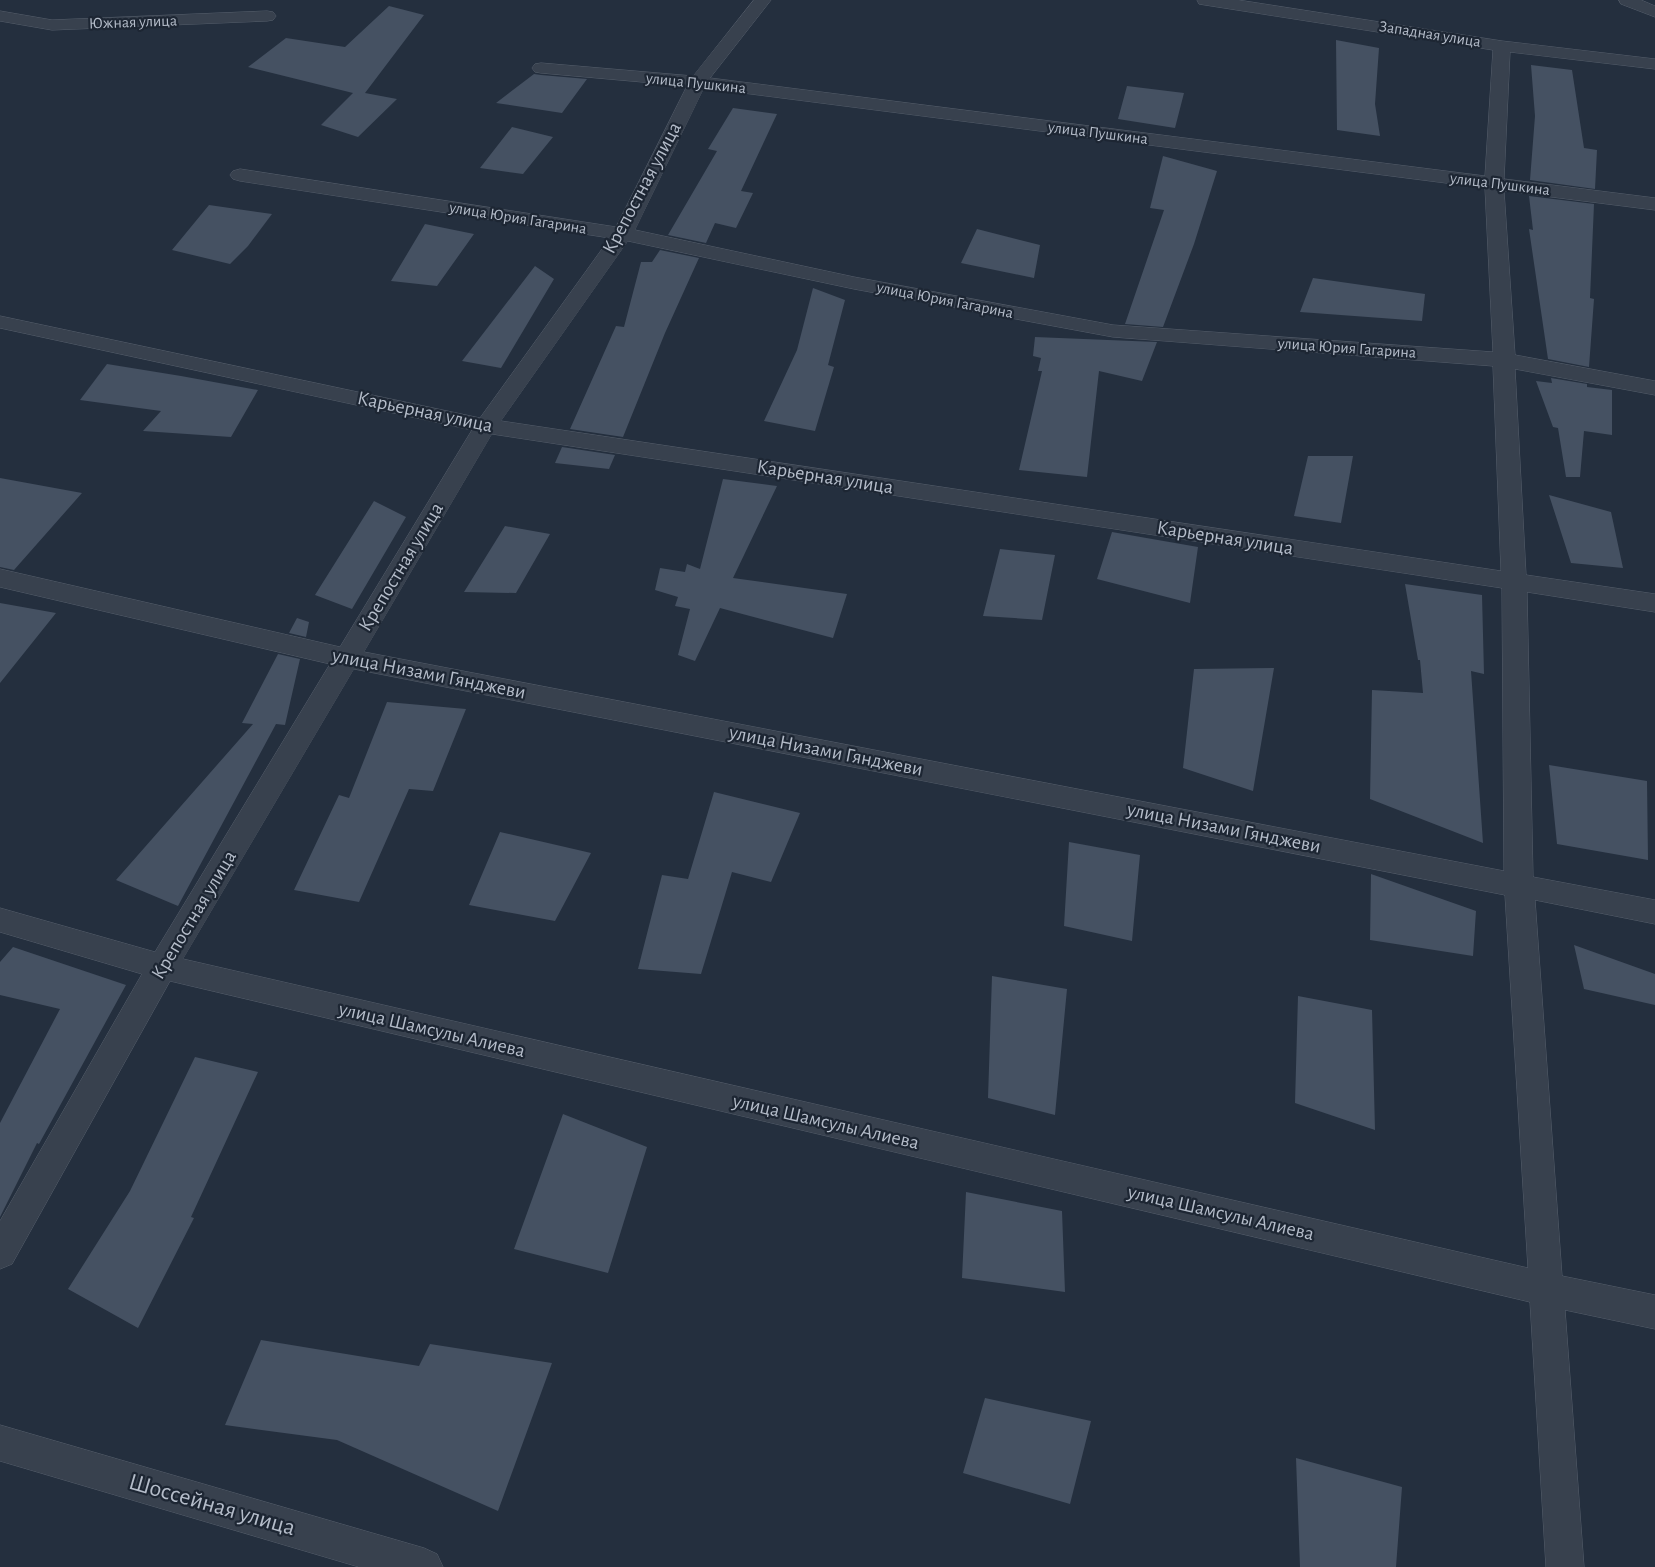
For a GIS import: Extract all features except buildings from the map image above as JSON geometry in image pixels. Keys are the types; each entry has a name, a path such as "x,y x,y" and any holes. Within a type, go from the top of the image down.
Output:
{"street":[{"name":"Крепостная улица","path":"0,1253 162,968 486,426 623,234 698,82 763,0"},
{"name":"Западная улица","path":"1205,0 1502,46 1655,64"},
{"path":"1627,0 1655,12"},
{"name":"Южная улица","path":"0,16 52,25 266,16"},
{"path":"1502,46 1494,184 1514,581 1519,886 1565,1567"},
{"name":"улица Пушкина","path":"541,68 698,82 1655,204"},
{"name":"улица Юрия Гагарина","path":"240,175 623,234 854,282 1113,331 1504,360 1655,388"},
{"name":"Карьерная улица","path":"0,322 486,426 1655,603"},
{"name":"улица Низами Гянджеви","path":"0,578 347,658 1655,912"},
{"name":"улица Шамсулы Алиева","path":"0,920 162,968 1546,1289 1655,1312"},
{"name":"Шоссейная улица","path":"0,1443 424,1567"}]}
